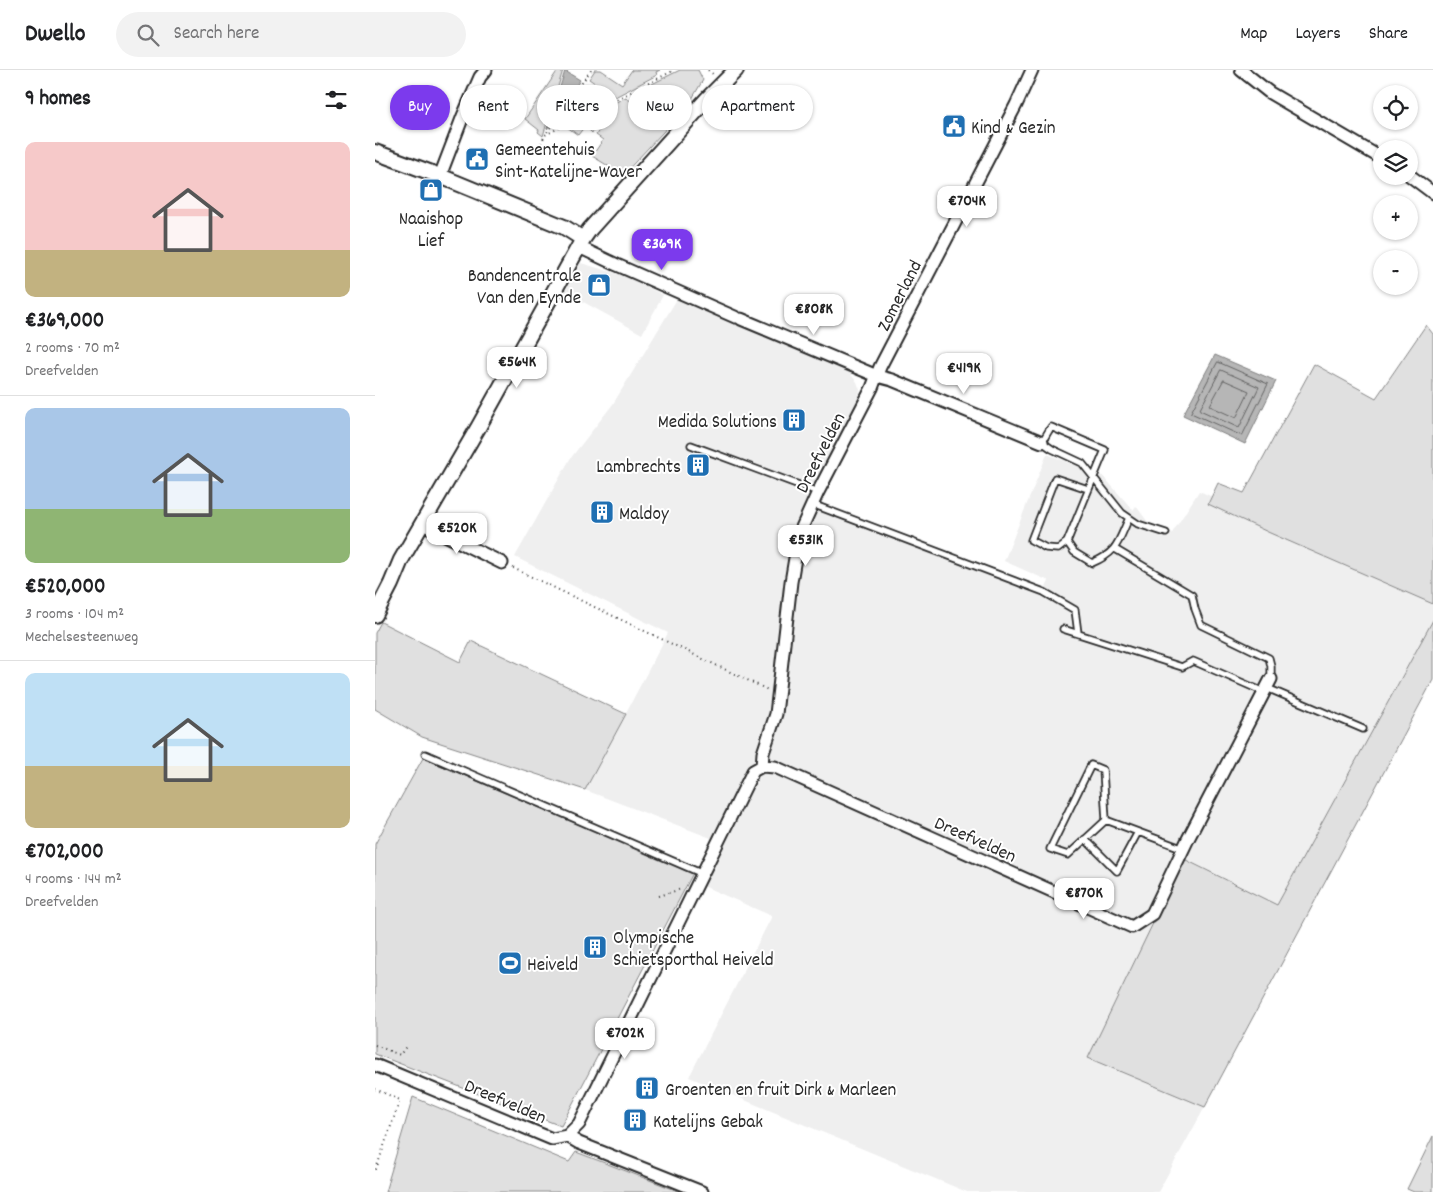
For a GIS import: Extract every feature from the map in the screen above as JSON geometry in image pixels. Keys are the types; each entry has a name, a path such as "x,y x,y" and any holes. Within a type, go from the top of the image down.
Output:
{"street":[{"path":"440,176 463,116 480,77 486,70"},
{"path":"375,616 401,560 590,229 707,99 736,70"},
{"name":"Zomerland","path":"877,376 1017,105 1032,70"},
{"path":"1241,70 1271,93 1373,153"},
{"path":"375,152 440,176 564,227 581,243 617,265 738,318 1042,442"},
{"path":"1418,182 1433,193"},
{"name":"Dreefvelden","path":"762,766 763,753 776,714 799,534 812,504 877,376"},
{"path":"423,524 502,563"},
{"name":"Dreefvelden","path":"375,1064 552,1139 567,1136 579,1124 753,771 762,766 775,767 1132,926 1152,914 1267,687"},
{"path":"567,1136 579,1143 702,1192"}],"lane":[{"path":"1088,489 1055,478 1031,540 1046,548 1058,549 1067,542 1088,489 1093,477 1105,450 1051,427 1042,442 1052,449 1082,463 1093,477 1122,513 1138,524 1166,532"},
{"path":"691,445 818,492"},
{"path":"812,504 1044,592 1075,610 1078,633"},
{"path":"1067,542 1074,552 1092,563 1107,557 1115,549 1129,518"},
{"path":"1115,549 1192,595 1201,625 1269,658 1271,666 1267,687"},
{"path":"1063,628 1182,667 1193,661 1267,687 1363,730"},
{"path":"425,754 701,879"},
{"path":"1091,765 1103,770 1106,820 1068,855 1050,849 1091,765"},
{"path":"1106,820 1184,849"},
{"path":"1085,839 1117,871 1138,832"}],"path":[{"path":"539,148 545,135 591,70"},
{"path":"545,135 675,70"},
{"path":"502,563 779,695"},
{"path":"659,896 701,879"},
{"path":"375,1045 400,1055 407,1044"},
{"path":"375,1089 401,1100 375,1172"}],"shaded area":[{"path":"558,70 563,70 558,85 548,85"},
{"path":"595,70 601,70 622,84 632,70 660,70 656,72 657,75 638,85 628,85 628,90 618,95 618,85 598,85 589,79"},
{"path":"680,70 698,70 703,80 692,99 692,85 650,85"},
{"path":"626,97 628,100 628,130 665,130 623,175 592,156 603,140 596,135 599,130 618,130 618,101"},
{"path":"537,101 537,128 527,121 527,116"},
{"path":"539,130 545,130 543,136 538,132"},
{"path":"571,130 582,130 578,135"},
{"path":"581,263 625,276 663,295 642,334 565,292"},
{"path":"677,299 848,371 857,382 860,390 858,405 806,499 1042,596 1049,581 1004,561 1047,454 1103,476 1133,510 1136,506 1156,533 1169,538 1199,491 1433,593 1433,654 1375,726 1277,905 1184,859 1089,1057 1205,1107 1158,1192 967,1192 689,1077 772,916 692,881 711,838 585,790 668,633 515,557 570,459 613,404"},
{"path":"1426,325 1433,334 1433,604 1208,504 1218,483 1244,493 1314,364 1376,398"},
{"path":"1433,620 1433,680 1205,1107 1088,1058 1184,859 1277,905"},
{"path":"381,622 460,662 471,641 626,714 585,790 422,737 375,709 375,633"},
{"name":"Heiveld","path":"423,758 693,873 561,1126 375,1054 375,844"},
{"path":"413,1097 569,1162 576,1152 681,1192 385,1192"},
{"path":"1433,1136 1433,1192 1414,1192 1407,1189"}],"water":[{"path":"565,71 580,80 577,85 561,85"},
{"path":"1215,355 1276,381 1245,444 1183,415"}],"place":[{"name":"Kind & Gezin","path":"954,126"},
{"name":"Gemeentehuis Sint-Katelijne-Waver","path":"477,159"},
{"name":"Naaishop Lief","path":"431,190"},
{"name":"Bandencentrale Van den Eynde","path":"599,285"},
{"name":"Medida Solutions","path":"794,420"},
{"name":"Lambrechts","path":"698,465"},
{"name":"Maldoy","path":"602,512"},
{"name":"Olympische Schietsporthal Heiveld","path":"595,947"},
{"name":"Heiveld","path":"510,963"},
{"name":"Groenten en fruit Dirk & Marleen","path":"647,1088"},
{"name":"Katelijns Gebak","path":"635,1120"}]}
